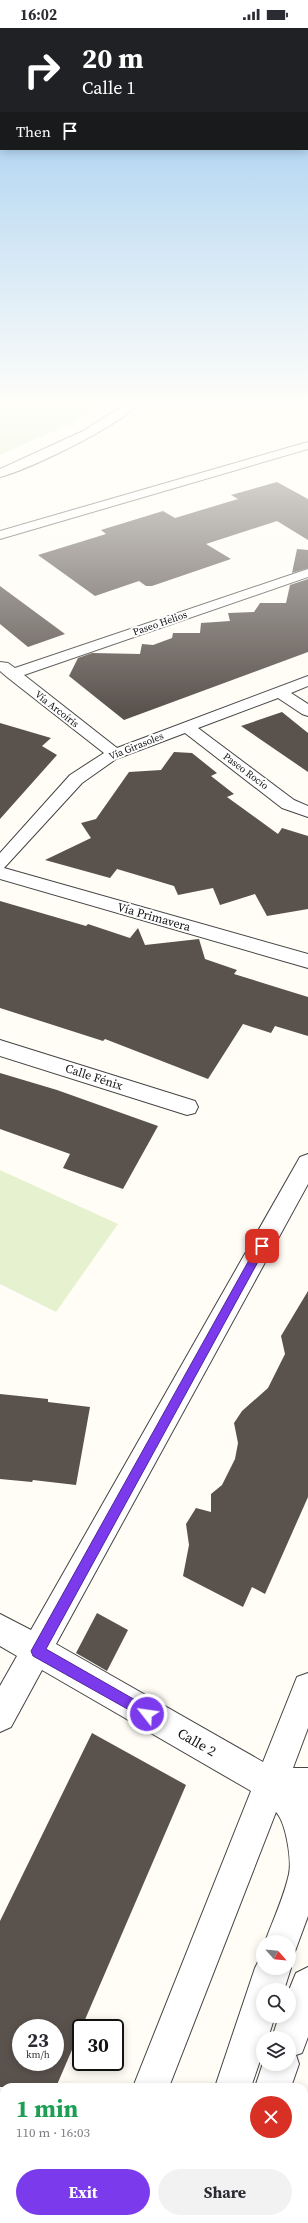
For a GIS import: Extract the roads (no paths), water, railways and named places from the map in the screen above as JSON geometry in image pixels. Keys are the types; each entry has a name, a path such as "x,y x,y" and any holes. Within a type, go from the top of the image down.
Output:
{"street":[{"path":"0,535 101,505"},
{"name":"Paseo Helios","path":"6,669 308,573"},
{"name":"Vía Arcoíris","path":"6,669 115,754"},
{"name":"Vía Girasoles","path":"0,864 76,779 89,769 115,754 308,680"},
{"path":"279,692 308,711"},
{"name":"Paseo Rocío","path":"187,727 288,804 308,812"},
{"name":"Vía Primavera","path":"0,873 308,961"},
{"name":"Calle Fénix","path":"0,1048 187,1107"},
{"path":"0,1716 38,1651 308,1163"},
{"name":"Calle 2","path":"0,1629 270,1784 294,1807 303,1834 306,1873 284,1935"},
{"path":"153,2083 308,1688"},
{"path":"270,1784 308,1784"},
{"path":"292,2031 308,1985"},
{"path":"234,2083 256,2020"},
{"path":"274,2083 279,2071"}]}
